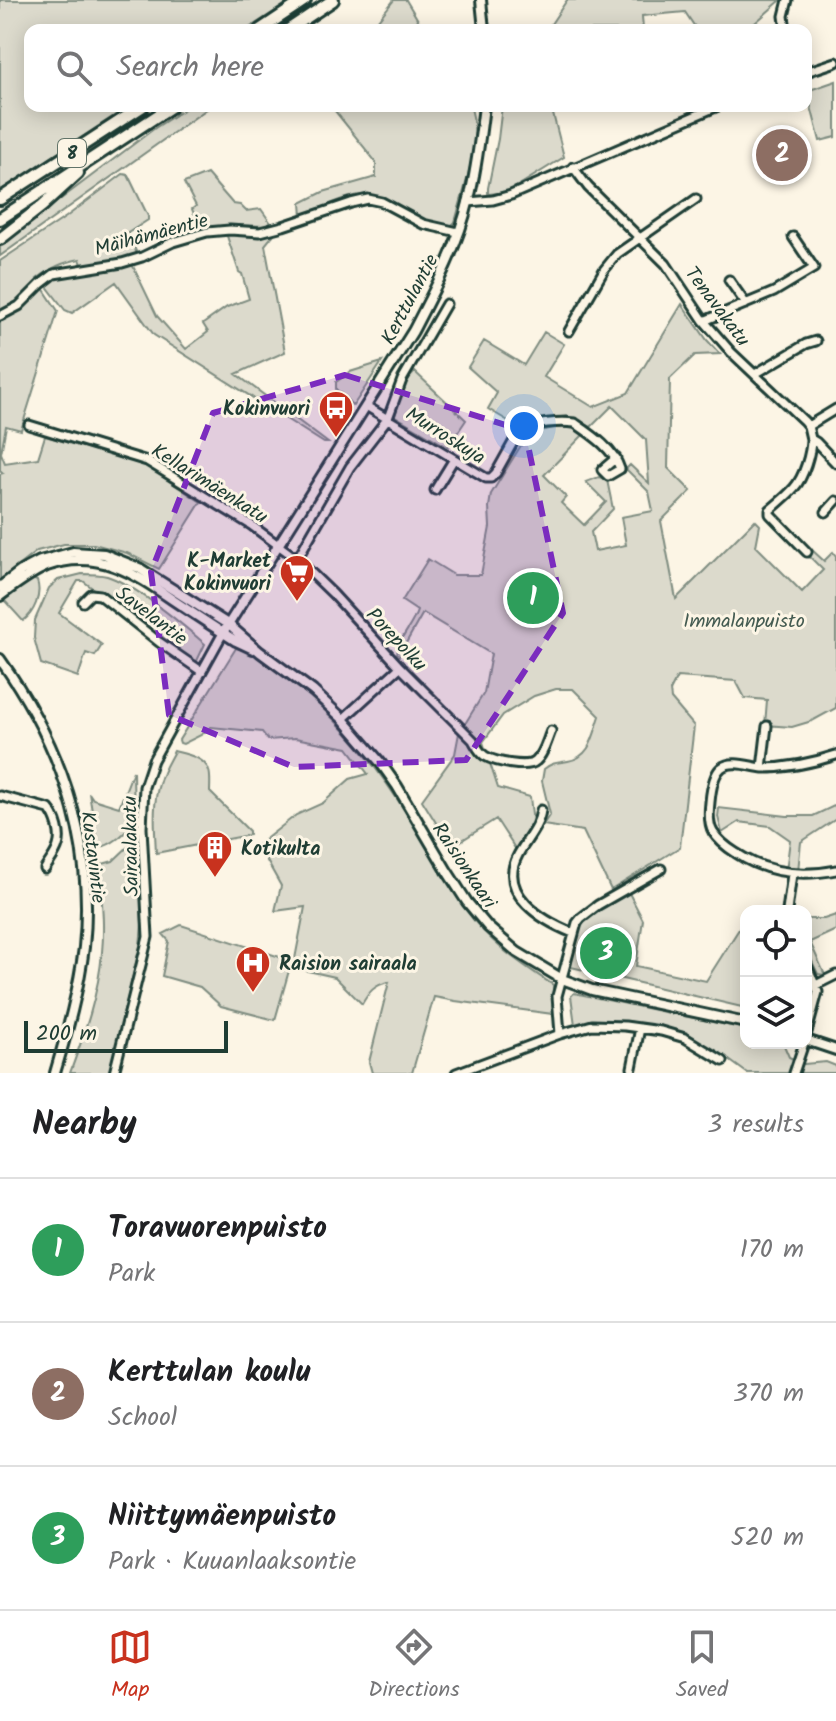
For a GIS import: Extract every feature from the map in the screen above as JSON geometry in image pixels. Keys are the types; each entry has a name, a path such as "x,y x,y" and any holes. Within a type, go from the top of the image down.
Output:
{"highway":[{"path":"269,24 305,0"},
{"path":"297,24 333,0"},
{"name":"8","path":"0,199 134,112"},
{"name":"8","path":"0,219 163,112"},
{"path":"0,239 104,151"}],"main road":[{"path":"481,0 483,24"},
{"name":"Kerttulantie","path":"226,629 413,331 437,285 468,202 483,112"},
{"name":"Raisionkaari","path":"0,587 30,565 80,551 104,554 139,568 305,684 343,719 388,774 479,917 502,941 562,979 592,990 740,1022"},
{"name":"Raisionkaari","path":"0,596 24,578 48,566 75,560 98,561 142,579 226,629"},
{"name":"Kustavintie","path":"0,659 36,714 50,742 74,815 83,862 84,946 75,1001 55,1073"},
{"path":"812,1042 836,1050"}],"street":[{"path":"785,24 788,0"},
{"path":"812,70 836,62"},
{"path":"468,202 503,198 704,112"},
{"name":"Tenavakatu","path":"573,167 588,187 673,273 704,321 731,352 808,426"},
{"name":"Mäihämäentie","path":"0,316 19,306 54,274 122,263 207,232 260,232 368,199 382,202 423,224 458,232"},
{"path":"569,331 610,260 696,199"},
{"path":"704,321 774,292 814,268 793,237"},
{"path":"729,280 746,304"},
{"path":"297,559 350,467 388,418 402,380 446,304"},
{"path":"755,374 816,341"},
{"name":"Murroskuja","path":"366,406 486,478 496,473 520,430 537,426 575,423 616,458"},
{"path":"807,552 772,518 770,510 800,480 811,446 808,426 836,409"},
{"name":"Kellarimäenkatu","path":"29,425 147,461 251,525 297,559"},
{"path":"811,439 836,463"},
{"path":"435,490 454,459"},
{"path":"826,512 836,501"},
{"name":"Porepolku","path":"297,559 488,758 533,764 551,731"},
{"name":"Savelantie","path":"83,602 91,594 100,595 201,671"},
{"name":"Sairaalakatu","path":"114,1073 148,937 142,828 144,787 153,760 226,629"},
{"path":"343,719 400,667"},
{"path":"762,768 767,726"},
{"path":"836,755 791,767 727,764 719,769 710,798 709,814 712,831 728,848 748,861 792,874 836,870"},
{"path":"0,796 49,809 54,815 59,846 45,869"},
{"path":"541,810 540,820 516,858 514,884 521,899 537,914 573,933"},
{"path":"560,1034 557,996 577,923 587,912 661,869"},
{"path":"788,905 792,874"},
{"path":"816,985 836,975"},
{"path":"812,976 817,999 812,1016"},
{"path":"456,1073 592,1025 640,1028 685,1038 723,1061"},
{"path":"632,1068 640,1028"},
{"path":"794,1073 802,1049"}],"highlighted area":[{"path":"345,375 525,431 563,613 466,760 294,767 169,715 151,572 213,413"}],"green space":[{"path":"0,0 292,0 255,24 24,24 24,112 120,112 0,191"},
{"path":"394,0 406,0 420,24 375,24"},
{"path":"567,0 781,0 754,24 693,24 685,12 642,16 643,24 551,24"},
{"path":"836,81 836,137 820,141 812,110 812,89"},
{"path":"180,112 203,112 0,256 0,245"},
{"path":"336,112 471,112 473,148 452,225 428,221 390,201 369,195 344,199 302,216 301,203 323,192 376,177 376,162"},
{"path":"501,112 553,112 564,157 508,192 489,194"},
{"path":"123,174 128,175 148,216 148,220 128,233 138,256 83,267 80,259 57,266 37,279 58,311 21,430 6,426 1,453 5,463 38,458 45,436 143,464 201,502 159,569 127,553 94,544 64,544 37,551 0,580 0,474 3,473 0,470 0,261"},
{"path":"207,174 233,204 240,205 246,211 261,209 273,226 227,225 200,229 192,209 196,206 184,183"},
{"path":"226,233 242,236 274,234 265,245 285,352 236,374 328,443 154,335 116,282 72,313 65,310 46,285 55,276 132,264 157,316 186,349 208,332 203,324 227,307 249,299"},
{"name":"Immalanpuisto","path":"682,304 720,354 695,355 670,379 668,468 691,491 661,521 676,599 755,520 760,525 756,546 802,592 823,570 805,552 810,548 824,561 833,552 836,556 836,708 812,721 792,727 765,725 767,700 745,698 736,681 677,677 670,691 671,699 694,726 680,847 611,890 583,831 543,825 550,814 542,781 544,769 582,755 590,744 600,716 573,689 556,689 534,696 503,715 483,742 498,788 530,797 533,824 518,853 496,819 451,847 422,800 455,754 459,733 408,679 463,727 484,693 491,654 423,613 397,659 401,640 417,611 402,601 428,559 454,575 481,575 490,527 491,494 528,434 535,432 564,428 585,433 544,475 566,497 561,503 584,525 606,502 586,482 599,477 607,480 613,509 591,532 595,551 626,545 621,517 653,511 649,492 626,469 630,465 649,483 646,440 612,406 591,427 567,416 533,422 518,420 515,425 488,409 497,393 468,367 484,341 524,365 544,332 564,344 544,377 593,407 628,393"},
{"path":"382,362 353,406 336,389 336,382 350,372"},
{"path":"415,372 466,420 448,447 395,416 405,382"},
{"path":"82,574 104,575 118,581 171,616 205,644 196,663 83,581 78,581 59,613 102,645 95,656 86,653 78,677 41,664 34,638 35,620 49,588 58,580"},
{"path":"31,578 37,581 38,598 34,609 23,621 3,599"},
{"path":"236,648 257,656 306,693 354,742 396,797 475,922 506,952 553,985 553,1014 434,997 412,1073 372,1073 369,1062 389,982 372,990 362,1004 335,977 290,967 275,1020 221,1006 200,987 162,976 169,941 163,934 181,925 283,958 295,959 305,907 275,911 281,886 258,845 296,815 323,803 350,779 368,774 348,748 295,738 268,740 262,732 211,727 201,735 180,743"},
{"path":"174,751 204,762 210,773 210,792 249,831 249,835 156,853 156,799 161,777"},
{"path":"133,771 134,823 113,842 98,848 89,793 93,799 119,807"},
{"path":"836,805 836,819 801,842 798,871 786,871 790,840 770,826 739,822 722,833 718,817 719,808 813,816"},
{"path":"137,838 142,924 140,946 111,1067 109,1073 70,1073 98,983 103,930 99,865 113,861"},
{"path":"629,893 643,920 636,966 706,981 740,927 740,1007 571,967 581,927 602,907"},
{"path":"836,915 836,930 812,941 812,919"},
{"path":"812,946 825,975 818,974 812,962"},
{"path":"574,993 740,1028 740,1049 786,1049 789,1057 804,1064 826,1062 836,1066 836,1073 747,1073 687,1033 627,1021 594,1020 575,1025 571,996"}],"place":[{"name":"Kerttulan koulu","path":"782,155"},
{"name":"Kokinvuori","path":"336,439"},
{"name":"Toravuorenpuisto","path":"533,598"},
{"name":"K-Market Kokinvuori","path":"297,603"},
{"name":"Kotikulta","path":"215,879"},
{"name":"Niittymäenpuisto","path":"606,953"},
{"name":"Raision sairaala","path":"253,994"}]}
